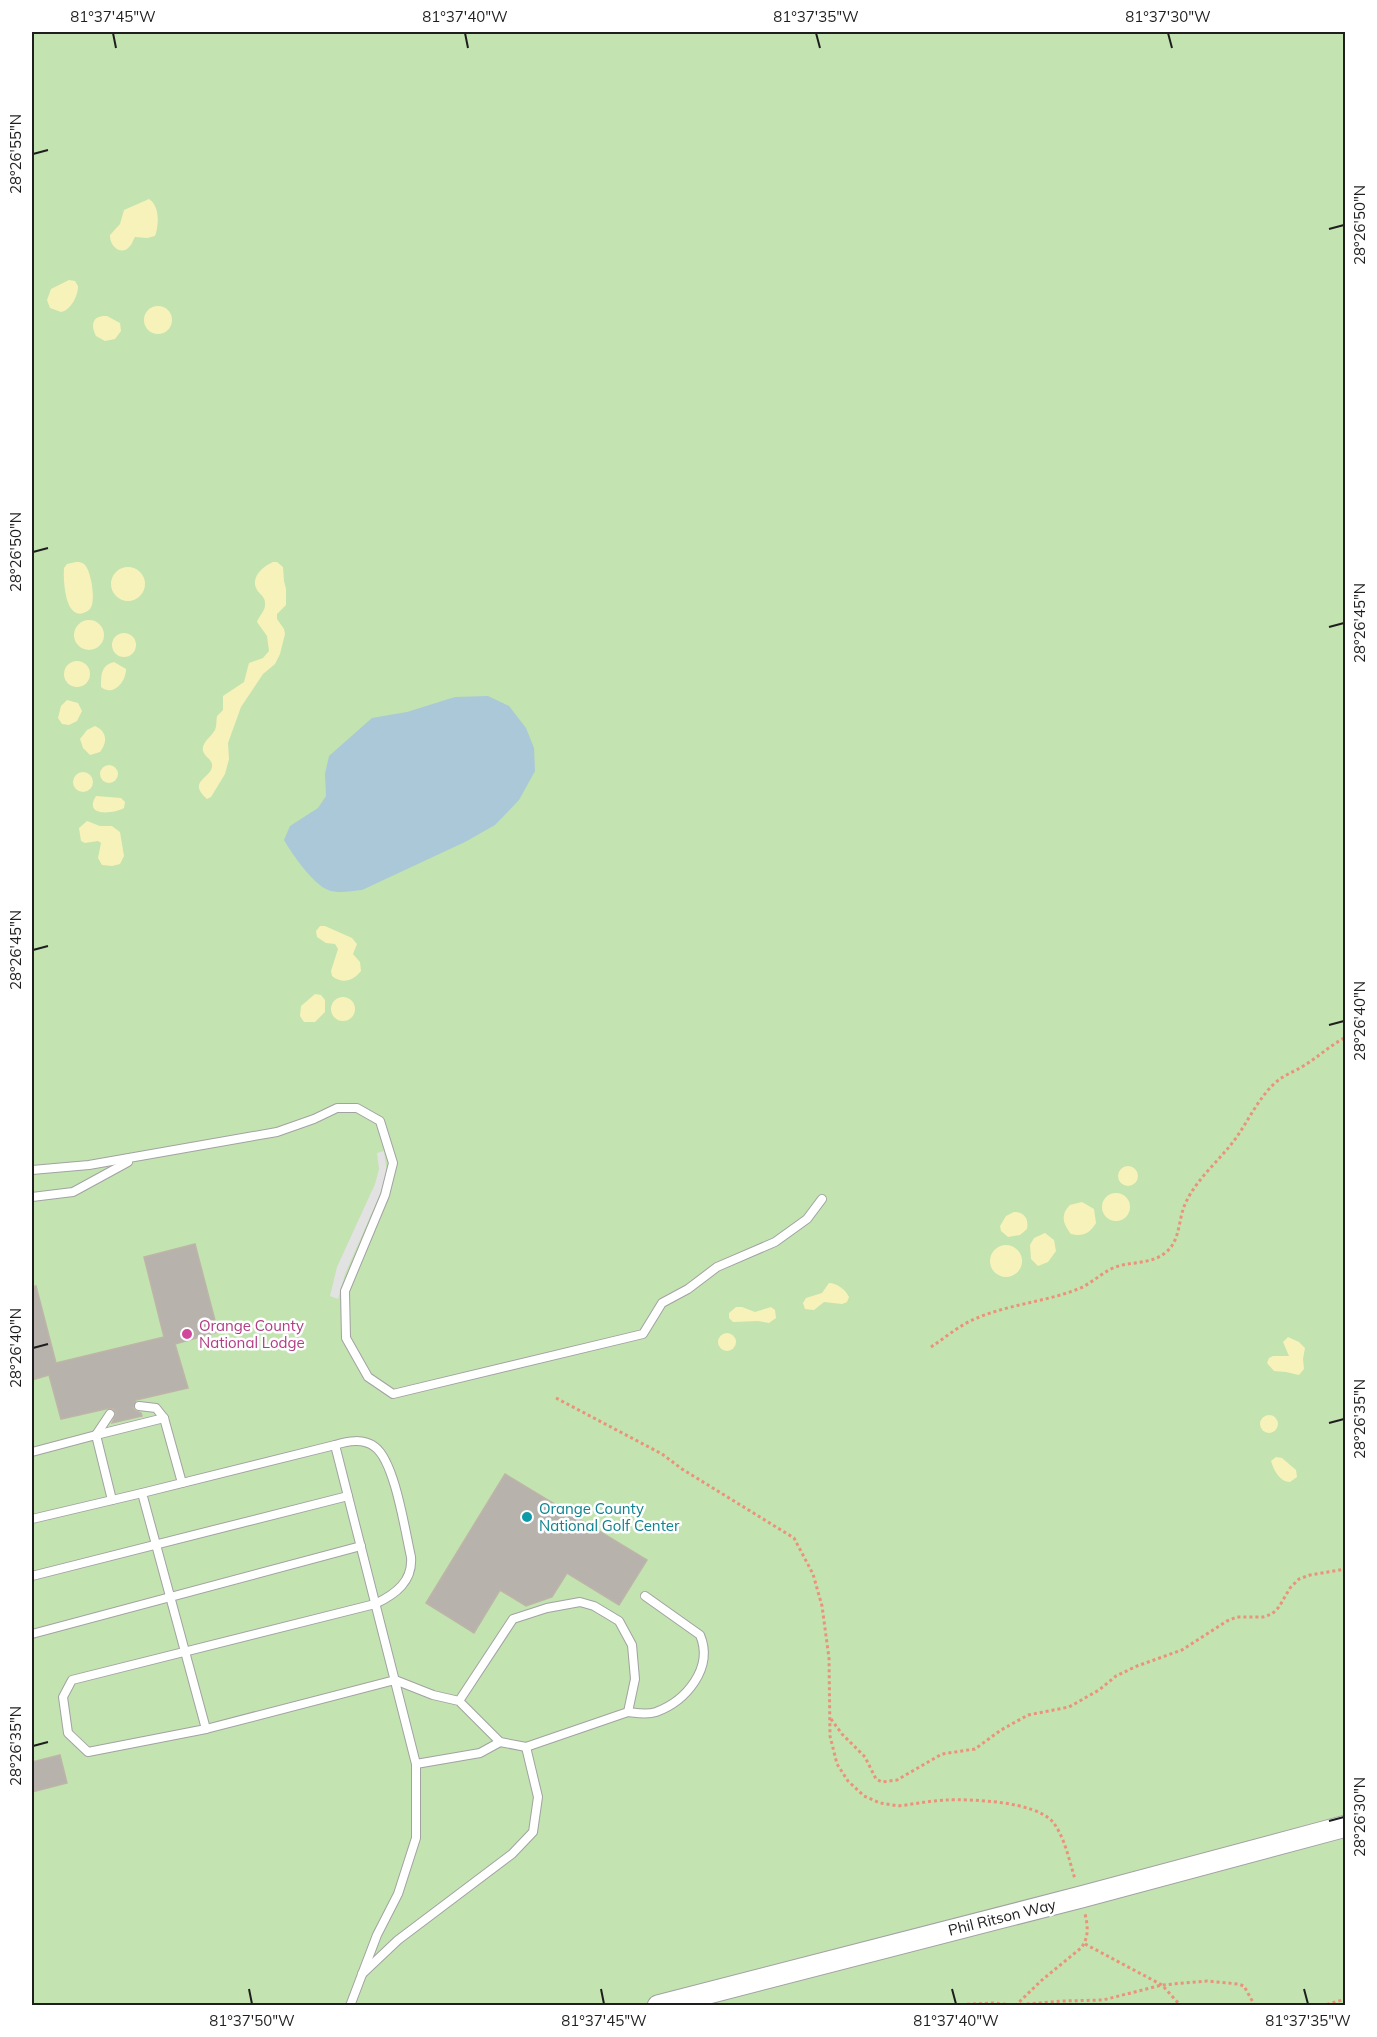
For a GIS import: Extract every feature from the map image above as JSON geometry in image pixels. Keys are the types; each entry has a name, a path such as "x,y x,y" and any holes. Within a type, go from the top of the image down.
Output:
{"street":[{"name":"Phil Ritson Way","path":"658,2006 1346,1826"}],"lane":[{"path":"32,1170 69,1168 134,1158 277,1132 337,1108 357,1108 380,1121 393,1163 385,1195 345,1291 345,1338 368,1377 393,1394 643,1334 662,1304 688,1289 717,1267 775,1242 807,1219 822,1199"},
{"path":"32,1197 73,1192 134,1158"},
{"path":"139,1406 156,1408 164,1418 182,1483"},
{"path":"110,1414 96,1436 112,1500"},
{"path":"32,1452 164,1418"},
{"path":"32,1519 350,1441 364,1442 374,1446 382,1454 391,1474 411,1557 412,1568 408,1579 389,1598 375,1604 72,1680 63,1697 68,1733 88,1752 206,1729 395,1680 434,1695 459,1701 500,1742 526,1748 628,1712 654,1712 679,1699 696,1680 704,1655 704,1644 700,1635 645,1596"},
{"path":"335,1445 417,1764 416,1838 398,1894 376,1935 350,2006"},
{"path":"142,1493 206,1729"},
{"path":"32,1576 348,1496"},
{"path":"32,1634 361,1546"},
{"path":"459,1701 513,1619 547,1608 580,1602 594,1606 619,1622 632,1645 635,1680 628,1712"},
{"path":"417,1764 480,1753 500,1742"},
{"path":"360,1976 398,1940 512,1854 533,1832 538,1797 526,1748"}],"path":[{"path":"931,1347 976,1318 1063,1294 1080,1288 1115,1267 1148,1261 1166,1252 1174,1244 1187,1199 1213,1164 1230,1146 1268,1091 1286,1074 1305,1066 1346,1037"},
{"path":"556,1398 662,1454 682,1469 794,1538 813,1574 822,1606 829,1658 830,1736 837,1764 848,1781 864,1796 873,1801 898,1806 942,1800 983,1801 1024,1808 1052,1822 1066,1849 1081,1897 1087,1931 1084,1944 1072,1958 1042,1980 1015,2005"},
{"path":"830,1718 865,1757 876,1779 882,1782 897,1780 942,1754 975,1749 1028,1714 1069,1707 1116,1676 1182,1650 1227,1621 1237,1617 1263,1617 1272,1614 1299,1579 1346,1569"},
{"path":"1084,1944 1162,1985 1181,2006"},
{"path":"931,2006 993,2003 1015,2005 1103,2000 1162,1985 1207,1981 1238,1984 1248,1991 1256,2006"},
{"path":"1321,2006 1346,1999"}],"green space":[{"path":"32,32 1345,32 1345,2005 32,2006"}],"sand":[{"path":"149,199 153,202 158,216 155,236 135,237 127,249 117,249 110,235 120,224 124,210"},
{"path":"69,280 75,281 78,286 73,302 65,311 50,308 47,300 51,289"},
{"path":"158,306 168,310 172,320 168,330 158,334 148,330 144,320 148,310"},
{"path":"107,316 120,323 121,331 115,339 105,341 96,336 93,324 99,317"},
{"path":"273,562 283,567 286,589 286,605 277,614 277,619 285,634 280,654 275,664 263,674 241,707 228,743 229,759 225,774 211,797 207,799 201,793 199,784 210,771 212,764 203,748 215,730 217,716 223,710 223,696 244,682 249,663 263,658 269,651 267,636 257,622 265,602 257,590 255,579 259,572"},
{"path":"83,563 87,568 92,588 91,607 81,614 70,607 64,582 64,568 67,564"},
{"path":"128,567 140,572 145,584 140,596 128,601 116,596 111,584 116,572"},
{"path":"89,620 99,625 104,635 99,645 89,650 79,645 74,635 79,625"},
{"path":"124,633 129,634 135,640 135,650 129,656 124,657 119,656 113,650 112,645 113,640 119,634"},
{"path":"77,661 86,665 90,674 86,683 77,687 68,683 64,674 68,665"},
{"path":"114,662 126,669 124,679 118,687 106,690 101,687 103,671 106,665"},
{"path":"67,700 78,703 82,711 77,721 69,725 62,724 58,718 61,706"},
{"path":"95,726 104,734 105,741 100,752 90,755 83,748 80,739 87,730"},
{"path":"105,765 113,765 118,770 116,781 105,783 100,778 100,770"},
{"path":"83,772 90,775 93,782 90,789 83,792 76,789 73,782 76,775"},
{"path":"96,796 121,798 125,802 124,808 113,812 96,811 93,803"},
{"path":"87,821 100,826 112,826 120,832 124,856 120,864 102,865 98,858 101,843 81,841 79,828"},
{"path":"320,926 352,938 357,944 353,954 360,962 361,971 352,979 344,981 332,976 331,971 338,949 335,944 326,943 317,937 316,931"},
{"path":"315,994 321,995 325,1000 325,1012 315,1022 304,1022 300,1016 301,1006"},
{"path":"343,997 352,1000 355,1009 352,1018 343,1021 334,1018 331,1009 334,1000"},
{"path":"1124,1166 1132,1166 1138,1172 1138,1180 1132,1186 1124,1186 1118,1180 1118,1172"},
{"path":"1116,1193 1126,1197 1130,1207 1126,1217 1116,1221 1106,1217 1102,1207 1106,1197"},
{"path":"1082,1202 1094,1209 1096,1223 1086,1233 1071,1234 1066,1227 1065,1212 1070,1205"},
{"path":"1014,1212 1021,1213 1025,1217 1027,1229 1020,1235 1008,1237 1001,1231 1000,1226 1006,1216"},
{"path":"1045,1233 1054,1240 1056,1251 1048,1262 1038,1266 1031,1259 1030,1245 1034,1238"},
{"path":"1006,1245 1017,1250 1022,1261 1017,1272 1006,1277 995,1272 990,1261 995,1250"},
{"path":"829,1283 846,1292 849,1297 847,1302 842,1304 824,1302 814,1310 805,1309 803,1303 806,1298 822,1293"},
{"path":"736,1307 755,1312 771,1307 775,1310 776,1318 769,1323 733,1322 729,1318 729,1313"},
{"path":"727,1333 733,1336 736,1342 733,1348 727,1351 721,1348 718,1342 721,1336"},
{"path":"1288,1337 1305,1348 1304,1369 1299,1375 1274,1371 1267,1363 1273,1356 1289,1356 1283,1342"},
{"path":"1269,1415 1275,1418 1278,1424 1275,1430 1269,1433 1263,1430 1260,1424 1263,1418"},
{"path":"1276,1457 1282,1458 1296,1470 1297,1477 1290,1482 1280,1478 1271,1461"}],"shaded area":[{"path":"384,1151 387,1174 345,1274 338,1299 330,1296 337,1267 375,1184 379,1169 377,1153"}],"water":[{"path":"488,696 509,706 526,728 534,748 535,771 519,800 495,825 465,842 362,890 332,891 316,882 284,840 290,826 318,808 326,796 325,774 329,756 372,718 407,712 455,697"}],"building":[{"name":"Orange County National Lodge","path":"195,1244 218,1332 175,1344 188,1388 136,1400 133,1408 142,1416 112,1423 116,1414 114,1409 110,1408 61,1419 49,1375 32,1380 32,1287 36,1286 56,1363 164,1337 144,1257"},
{"name":"Orange County National Golf Center","path":"505,1474 647,1560 619,1605 567,1573 552,1597 526,1606 500,1590 474,1633 426,1603"},
{"path":"60,1755 67,1783 32,1792 32,1762"}],"place":[{"name":"Orange County National Lodge","path":"187,1334"},
{"name":"Orange County National Golf Center","path":"527,1517"}]}
